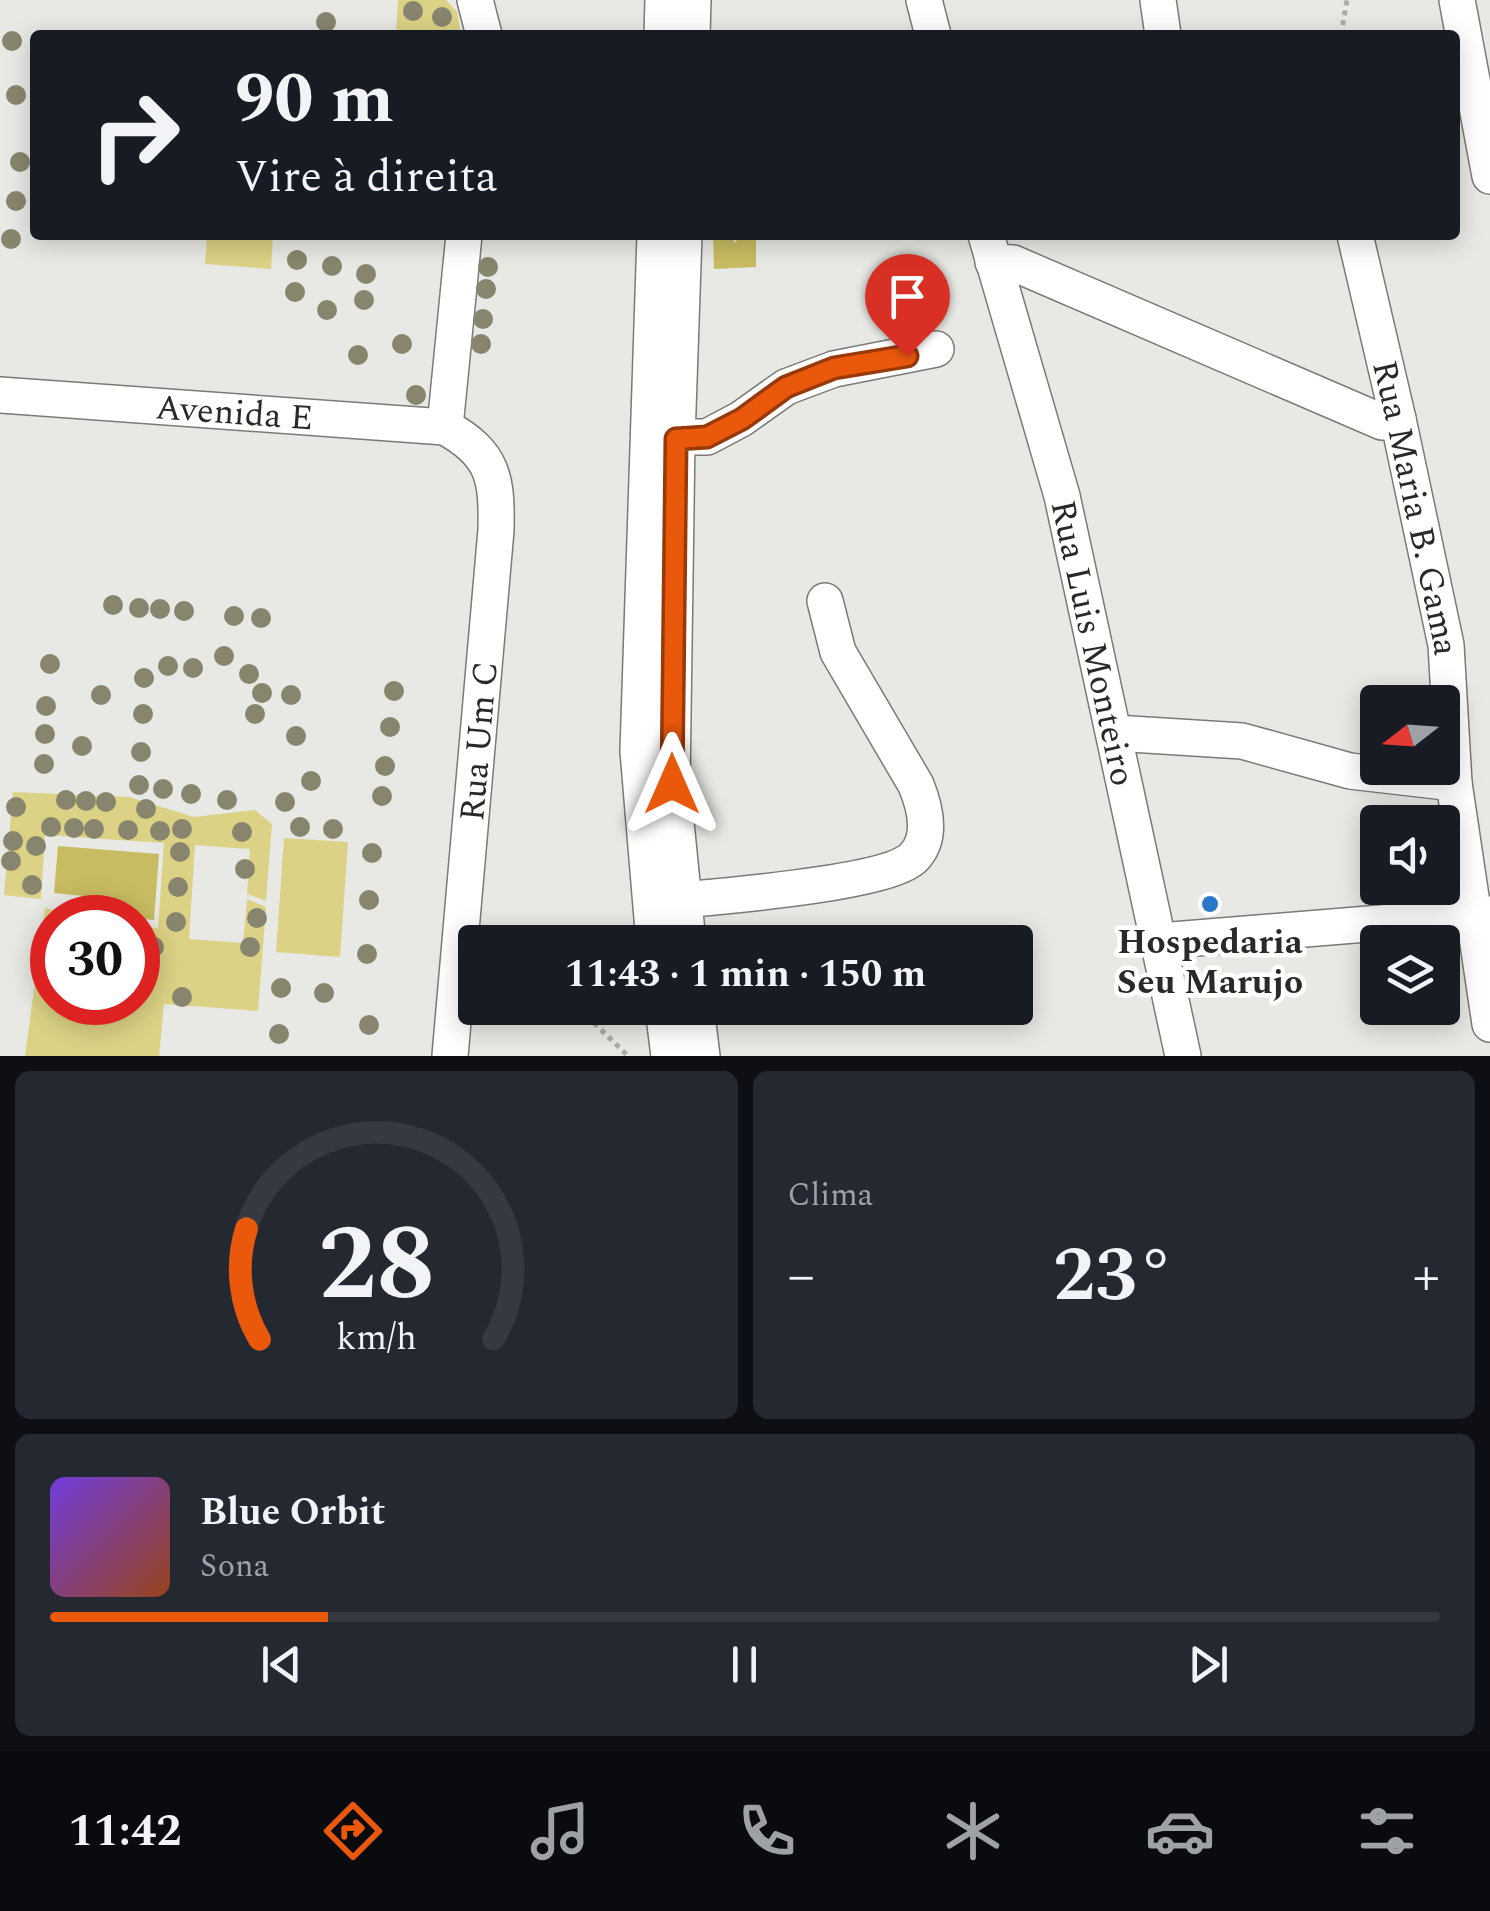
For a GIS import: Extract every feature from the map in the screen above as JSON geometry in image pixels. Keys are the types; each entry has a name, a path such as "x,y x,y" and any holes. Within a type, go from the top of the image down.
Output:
{"street":[{"path":"475,0 483,30"},
{"path":"662,30 663,0"},
{"path":"692,30 693,0"},
{"path":"924,0 932,30"},
{"path":"1158,0 1162,30"},
{"path":"1457,0 1490,176"},
{"path":"455,432 464,240"},
{"path":"656,240 672,784 686,925"},
{"path":"653,925 638,752 683,240"},
{"name":"Rua Maria B. Gama","path":"1356,240 1446,645 1448,685"},
{"path":"989,248 1014,263 1382,422 1398,419"},
{"name":"Rua Luis Monteiro","path":"989,248 1062,496 1183,1056"},
{"path":"663,437 707,437 742,419 786,387 834,368 936,349"},
{"name":"Avenida E","path":"0,395 455,432"},
{"name":"Rua Um C","path":"450,1056 497,484 485,460 455,432"},
{"path":"682,900 804,887 896,868 912,860 922,847 926,826 924,804 838,652 825,601"},
{"path":"1115,733 1242,741 1360,772"},
{"name":"Rua Maria B. Gama","path":"1454,785 1481,915 1490,1024"},
{"path":"1160,940 1481,915"},
{"path":"669,1056 672,1025"},
{"path":"683,1025 702,1056"}],"path":[{"path":"1342,30 1347,0"},
{"path":"596,1025 628,1056"}],"shaded area":[{"path":"398,0 446,0 457,12 460,30 396,30"},
{"path":"207,240 273,240 271,269 205,264"},
{"path":"713,240 756,240 756,267 714,269"},
{"path":"13,792 129,797 194,817 255,810 272,824 266,901 247,894 250,849 195,845 189,939 243,943 247,899 266,907 258,1011 164,1004 159,1056 25,1056 30,1019 30,1025 160,1025 164,843 45,835 41,895 4,895"},
{"path":"284,838 348,842 340,957 276,952"},
{"path":"58,846 159,854 156,895 54,893"}],"place":[{"name":"Hospedaria Seu Marujo","path":"1210,904"}],"route":[{"path":"672,784 676,439 707,437 742,419 786,387 834,368 907,356"}]}
